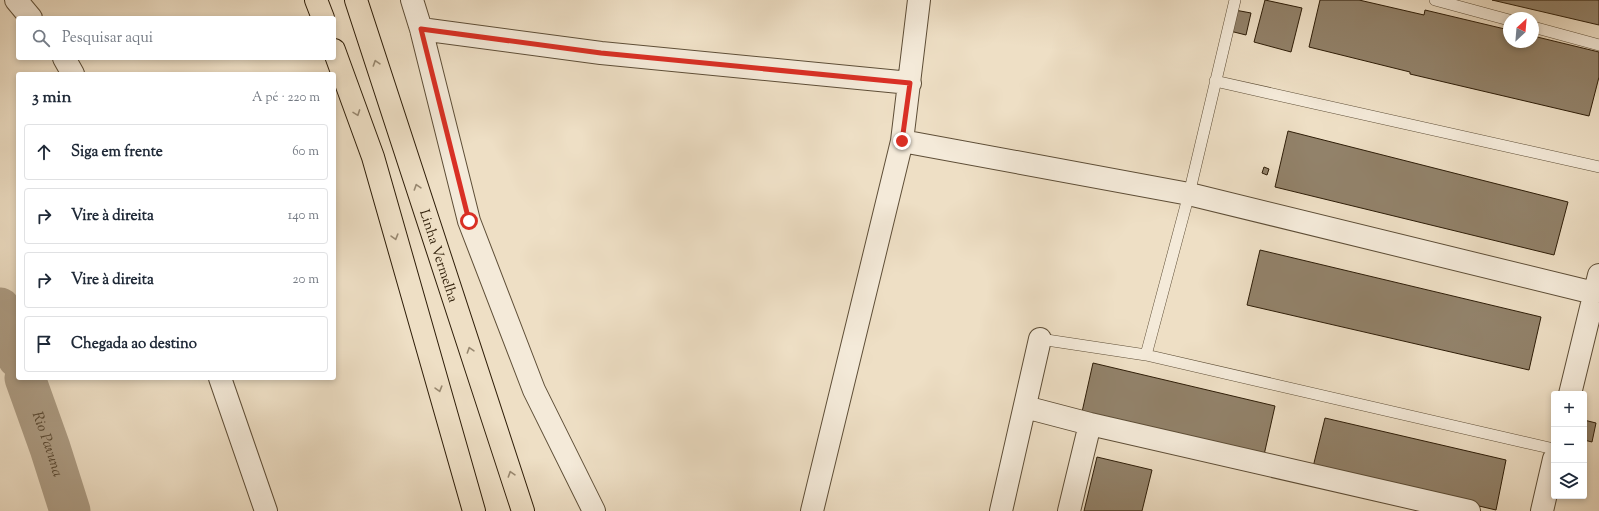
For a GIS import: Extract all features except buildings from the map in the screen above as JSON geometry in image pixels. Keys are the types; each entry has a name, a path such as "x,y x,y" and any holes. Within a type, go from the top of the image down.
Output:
{"highway":[{"path":"316,0 322,16"},
{"name":"Linha Vermelha","path":"356,0 523,511"},
{"path":"336,56 373,158 474,511"}],"street":[{"path":"16,0 29,16"},
{"path":"412,0 421,29 469,221 534,390 594,511"},
{"path":"812,511 902,141 919,0"},
{"path":"421,29 601,53 910,83"},
{"path":"65,60 72,72"},
{"path":"902,141 1189,194 1597,284 1571,391"},
{"path":"1001,511 1040,339"},
{"path":"221,380 266,511"},
{"path":"1025,407 1411,504 1469,511"},
{"path":"1069,511 1090,424"},
{"path":"1542,511 1553,463"}],"lane":[{"path":"1146,355 1189,194 1235,0"},
{"path":"1435,0 1503,18"},
{"path":"1539,29 1599,45"},
{"path":"1215,81 1599,167"},
{"path":"1040,339 1146,355 1551,447"}],"waterway":[{"name":"Rio Pavuna","path":"0,308 16,352"},
{"name":"Rio Pavuna","path":"26,380 50,448 70,511"}],"route":[{"path":"469,221 421,29 601,53 910,83 902,141"}]}
